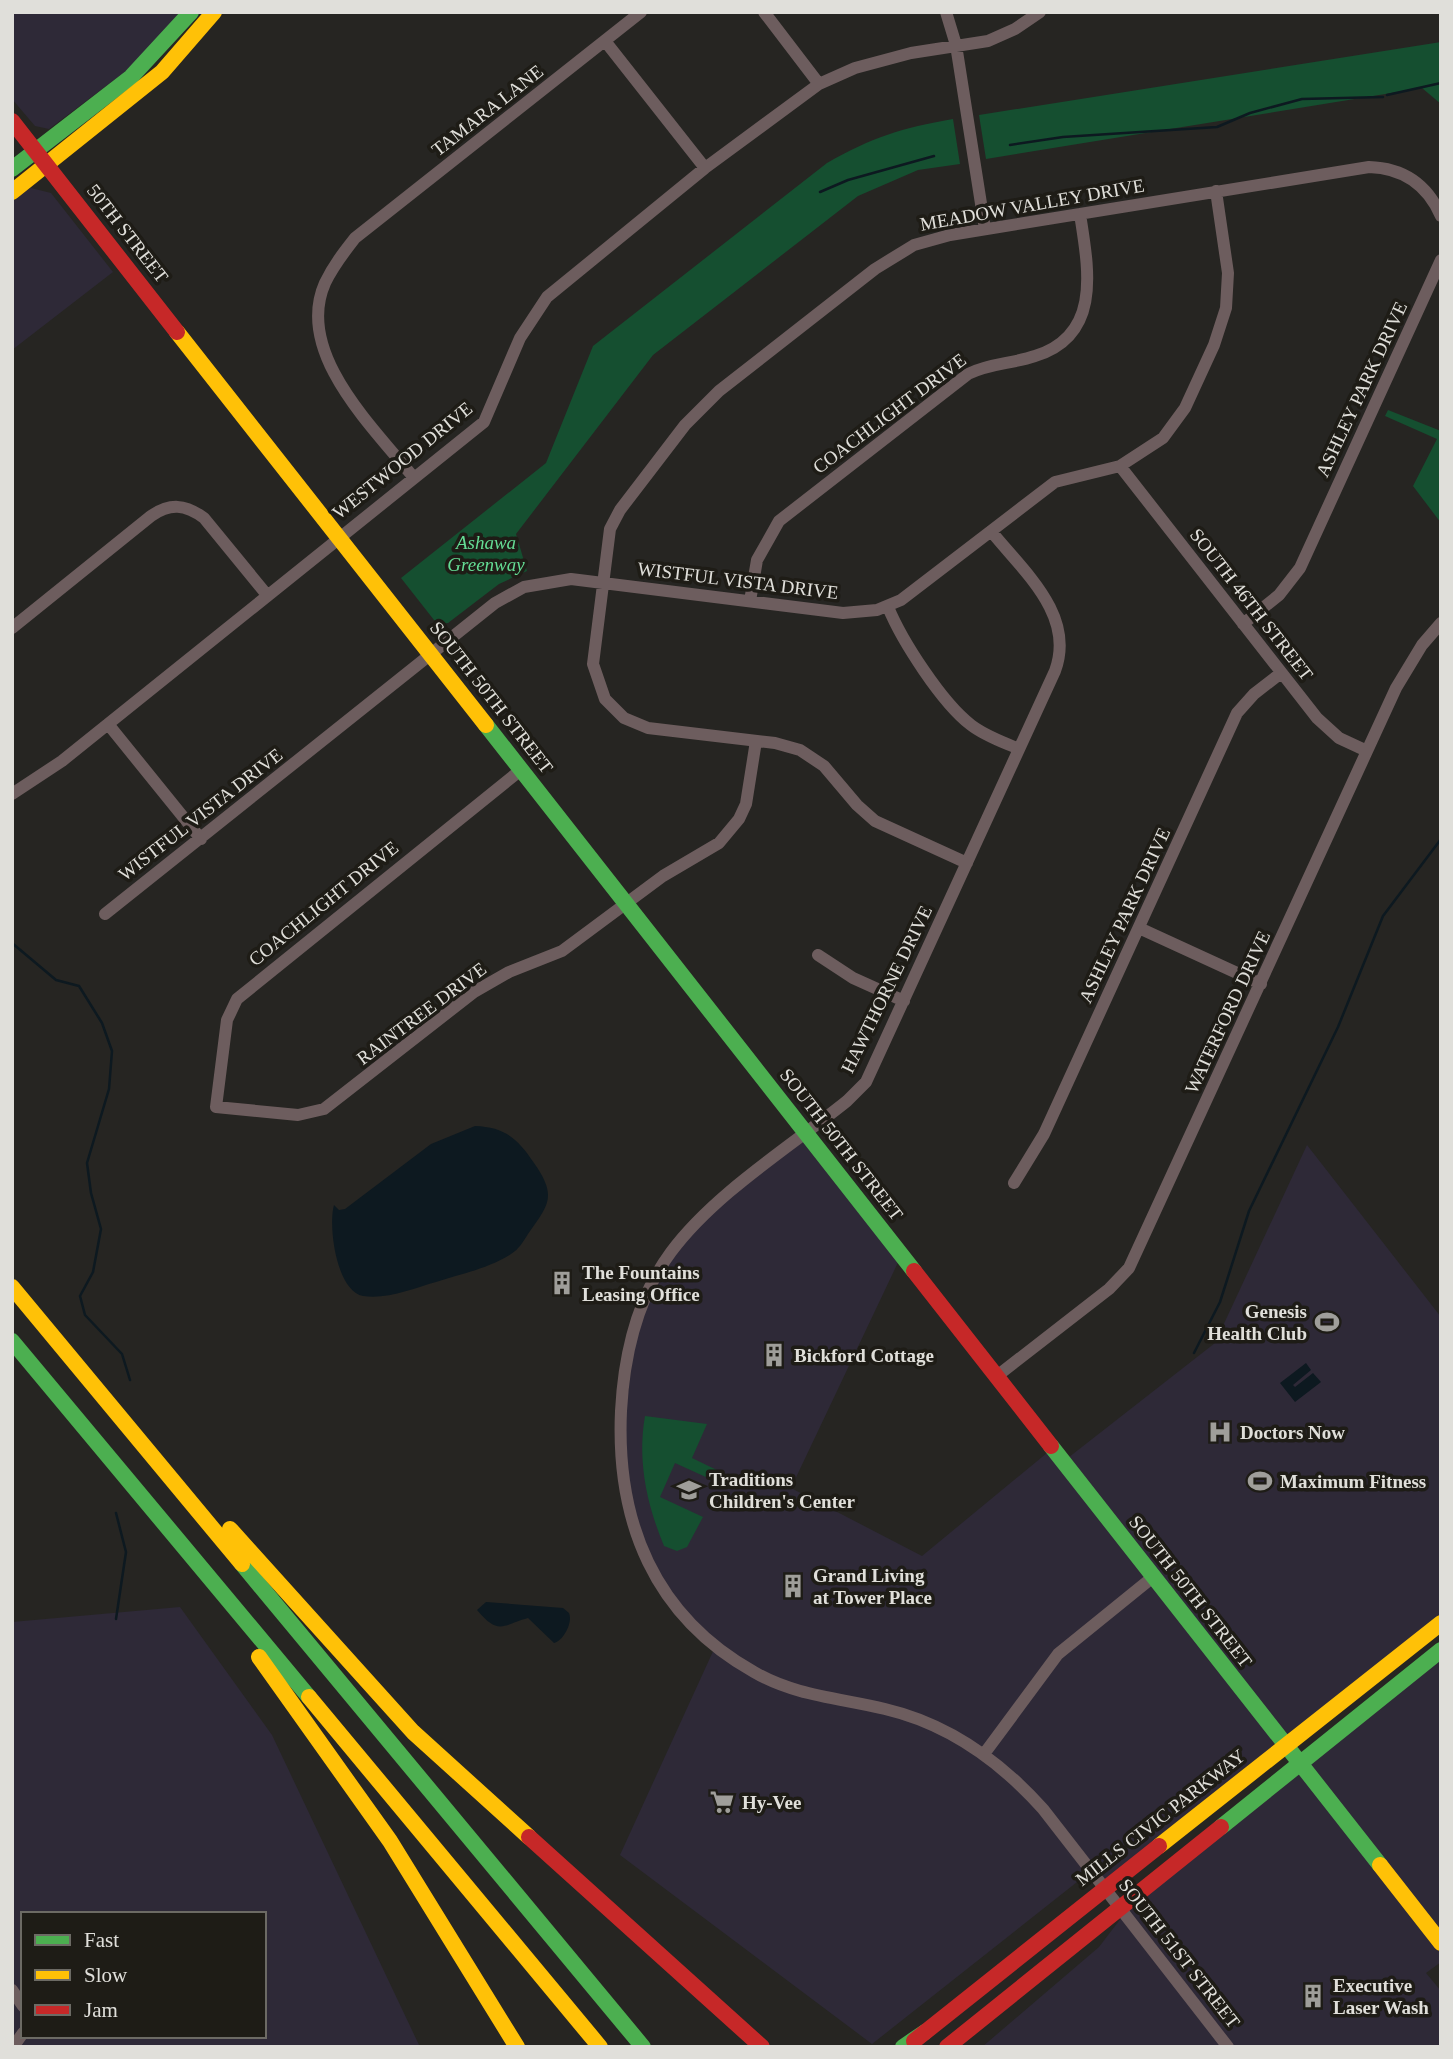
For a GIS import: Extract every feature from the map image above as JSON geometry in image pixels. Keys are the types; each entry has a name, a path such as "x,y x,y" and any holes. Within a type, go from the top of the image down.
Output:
{"main road":[{"path":"12,169 150,59 191,12"},
{"path":"12,192 162,72 214,12"},
{"name":"50TH STREET","path":"12,121 209,371"},
{"name":"SOUTH 50TH STREET","path":"209,371 1441,1943"},
{"path":"12,1287 643,2047"},
{"path":"12,1341 600,2047"},
{"path":"151,1456 223,1522 413,1732 762,2047"},
{"path":"212,1581 231,1619 412,1875 517,2047"},
{"name":"MILLS CIVIC PARKWAY","path":"905,2047 1441,1623"},
{"path":"947,2047 1119,1906 1441,1650"},
{"path":"694,1988 738,2047"}],"street":[{"name":"TAMARA LANE","path":"414,478 341,386 327,363 319,315 324,285 336,262 355,238 641,12"},
{"path":"764,12 819,83"},
{"path":"946,12 956,46 985,229"},
{"name":"WESTWOOD DRIVE","path":"12,794 37,780 484,422 520,338 547,296 705,168 819,83 855,68 988,41 1015,29 1040,12"},
{"path":"605,41 705,168"},
{"name":"MEADOW VALLEY DRIVE","path":"967,863 875,821 813,757 785,745 648,728 636,724 613,709 599,688 593,664 607,542 615,518 701,407 896,255 932,239 1362,167 1382,167 1408,176 1420,184 1441,215"},
{"name":"WISTFUL VISTA DRIVE","path":"105,914 495,603 524,587 554,580 602,583 843,613 862,613 888,607 910,594 1055,482 1120,466 1150,449 1175,424 1190,398 1221,327 1228,273 1216,191"},
{"name":"COACHLIGHT DRIVE","path":"750,601 757,560 763,545 790,512 968,374 996,362 1040,355 1063,340 1073,329 1089,290 1080,214"},
{"name":"ASHLEY PARK DRIVE","path":"1243,624 1279,595 1300,568 1439,264"},
{"name":"SOUTH 46TH STREET","path":"1120,466 1326,728 1367,751"},
{"path":"12,628 163,509 185,508 204,518 267,595"},
{"name":"HAWTHORNE DRIVE","path":"622,1387 638,1313 671,1253 703,1216 848,1101 866,1082 1059,661 1060,634 1052,610 991,531"},
{"path":"888,607 907,647 958,713 974,728 1019,749"},
{"name":"WATERFORD DRIVE","path":"997,1376 1108,1289 1129,1268 1408,666 1441,623"},
{"name":"ASHLEY PARK DRIVE","path":"1014,1183 1044,1134 1237,713 1254,694 1281,673"},
{"path":"108,724 201,839"},
{"name":"RAINTREE DRIVE","path":"216,1107 285,1115 324,1109 474,992 509,972 562,951 663,876 706,852 729,832 746,804 756,741"},
{"name":"COACHLIGHT DRIVE","path":"216,1107 224,1032 237,999 522,769"},
{"path":"1139,928 1261,984"},
{"path":"818,955 853,978 904,1001"},
{"name":"SOUTH 51ST STREET","path":"622,1387 622,1479 634,1532 662,1587 697,1631 736,1661 780,1685 913,1717 949,1732 984,1754 1024,1788 1228,2047"},
{"path":"984,1754 1058,1654 1153,1577"}],"shaded area":[{"path":"12,12 184,12 138,62 49,129 35,126 12,99"},
{"path":"31,188 51,193 113,272 12,350 12,199"},
{"path":"475,1126 495,1129 510,1136 534,1163 546,1184 548,1200 545,1208 523,1243 514,1252 494,1263 410,1290 372,1297 354,1291 346,1282 336,1256 332,1227 334,1205 339,1210 345,1209 431,1144"},
{"path":"807,1133 902,1254 791,1488 922,1556 1053,1448 1064,1461 1215,1343 1307,1145 1441,1317 1441,1623 1105,1888 1091,1871 872,2044 620,1855 715,1647 650,1568 620,1456 638,1313 686,1234"},
{"path":"1306,1363 1311,1370 1293,1385 1295,1387 1313,1373 1321,1382 1295,1402 1280,1383"},
{"path":"486,1602 563,1608 569,1613 569,1626 564,1635 554,1643 528,1618 501,1626 491,1623 477,1610"},
{"path":"180,1607 272,1735 420,2047 12,2047 12,1622"},
{"path":"1441,1650 1441,1962 1426,1973 1441,1991 1441,2047 982,2047 1099,1947 1125,1913"}],"green space":[{"path":"1441,42 1441,104 1422,88 986,159 979,115"},
{"name":"Ashawa Greenway","path":"953,119 960,164 918,170 858,196 653,355 516,534 527,571 499,584 448,623 440,624 434,620 401,578 546,463 593,346 827,163 859,146 888,135"},
{"path":"1388,410 1441,431 1441,523 1413,486 1437,439 1385,416"},
{"path":"645,1416 707,1424 692,1458 723,1473 719,1483 675,1463 660,1497 703,1517 687,1547 677,1551 664,1546 648,1499 642,1450"}],"waterway":[{"path":"1387,95 1441,83"},
{"path":"1010,145 1063,137 1217,127 1250,113 1302,99 1383,97"},
{"path":"820,192 848,180 934,156"},
{"path":"1194,1353 1220,1302 1249,1211 1338,1027 1383,916 1441,839"},
{"path":"12,943 56,980 79,986 102,1023 112,1051 109,1089 87,1163 91,1193 101,1229 93,1272 80,1296 85,1315 122,1354 130,1380"},
{"path":"116,1513 126,1552 116,1619"}],"traffic: fast":[{"path":"12,169 131,77 191,12"},
{"path":"486,725 914,1271"},
{"path":"12,1341 309,1697"},
{"path":"1051,1446 1380,1865"},
{"path":"242,1564 643,2047"},
{"path":"1221,1827 1441,1650"},
{"path":"903,2047 925,2032"}],"traffic: slow":[{"path":"12,192 162,72 214,12"},
{"path":"177,332 486,725"},
{"path":"12,1287 242,1564"},
{"path":"230,1529 413,1732 529,1837"},
{"path":"1159,1846 1441,1623"},
{"path":"259,1657 390,1841 517,2047"},
{"path":"309,1697 600,2047"},
{"path":"1380,1865 1441,1943"}],"traffic: jam":[{"path":"12,121 177,332"},
{"path":"914,1271 1051,1446"},
{"path":"947,2047 1221,1827"},
{"path":"529,1837 762,2047"},
{"path":"914,2041 1159,1846"}],"place":[{"name":"The Fountains Leasing Office","path":"562,1283"},
{"name":"Genesis Health Club","path":"1327,1322"},
{"name":"Bickford Cottage","path":"774,1355"},
{"name":"Doctors Now","path":"1220,1432"},
{"name":"Maximum Fitness","path":"1260,1481"},
{"name":"Traditions Children's Center","path":"689,1490"},
{"name":"Grand Living at Tower Place","path":"793,1586"},
{"name":"Hy-Vee","path":"722,1802"},
{"name":"Executive Laser Wash","path":"1313,1996"}]}
